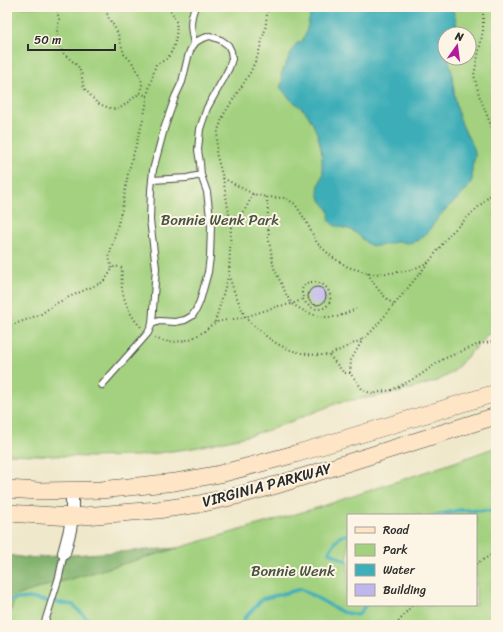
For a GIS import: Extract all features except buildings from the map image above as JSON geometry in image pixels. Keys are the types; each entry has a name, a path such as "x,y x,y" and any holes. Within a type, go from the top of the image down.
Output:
{"main road":[{"name":"VIRGINIA PARKWAY","path":"7,489 38,491 101,490 174,482 220,474 295,454 496,393"},
{"name":"VIRGINIA PARKWAY","path":"7,513 72,518 157,510 199,504 280,484 496,416"}],"street":[{"path":"64,553 72,518 72,490"}],"lane":[{"path":"194,44 191,27 192,15 195,7"},
{"path":"102,385 148,333 152,324 156,268 150,220 150,202 156,158 175,96 182,82 188,57 194,44 200,39 210,36 222,40 228,45 231,51 232,59 227,72 207,108 200,129 198,150 201,175 207,192 211,226 208,272 202,294 192,316 185,320 175,322 159,321 152,324"},
{"path":"152,180 188,178 201,175"},
{"path":"44,625 59,578 64,553"}],"path":[{"path":"56,7 58,19 57,32 60,45 63,53 78,66 82,75 84,88 98,103 109,108 119,109 140,93 142,84 141,78 132,62 124,54 118,34 109,19 105,7"},
{"path":"112,269 109,257 122,209 128,174 144,116 147,96 156,64 167,58 171,52 175,40 177,28 175,18 168,7"},
{"path":"7,327 41,314 55,304 103,282 112,269 116,266 122,268 122,287 125,301 136,322 156,338 162,340 180,341 204,332 215,322 229,276 231,226 223,178 216,153 218,130 224,114 250,74 258,55 265,30 268,7"},
{"path":"480,7 483,11 483,31 474,75 479,95 496,138"},
{"path":"140,93 147,96"},
{"path":"223,178 253,194 267,197 285,198 295,204 306,221 317,243 332,257 348,267 371,274 391,273 411,270 429,262"},
{"path":"229,276 246,317 258,330 273,342 290,350 308,354 329,355 363,339 371,332 429,262 449,235 496,190"},
{"path":"231,226 246,208 253,194"},
{"path":"267,197 269,241 274,268 292,304 304,311 320,317 337,317 356,309"},
{"path":"368,272 384,297 394,305"},
{"path":"309,282 317,282 324,285 329,291 329,303 325,308 311,308 303,299 301,292 304,286 309,282"},
{"path":"215,322 246,317 279,306 292,304 303,299"},
{"path":"363,339 351,360 350,373 364,390 373,394 392,390 419,376 441,360 479,344 496,341"},
{"path":"329,355 344,373 350,373"},
{"path":"477,563 496,552"},
{"path":"396,625 411,606"}],"green space":[{"name":"Bonnie Wenk Park","path":"7,7 496,7 496,331 487,335 452,373 437,381 397,393 340,402 272,429 193,448 137,456 88,457 7,454"},
{"name":"Bonnie Wenk","path":"496,447 496,625 7,625 15,596 320,507"},
{"path":"178,548 16,596 7,621 7,555 27,558"}],"water":[{"path":"311,7 451,7 453,10 457,26 437,26 437,66 450,66 459,117 466,134 472,143 475,153 475,159 472,166 472,178 464,193 444,211 422,237 415,242 397,242 374,246 368,244 351,230 335,226 330,222 329,212 318,194 323,174 322,152 317,134 305,111 290,99 280,87 283,81 281,75 285,65 296,44 302,41 309,20"}],"waterway":[{"path":"441,514 460,510 496,511"},
{"path":"347,534 339,537 329,552 347,561"},
{"path":"244,625 244,619 262,599 301,589 342,612 358,615 365,606"},
{"path":"7,602 9,600 29,598 73,605 94,625"}]}
